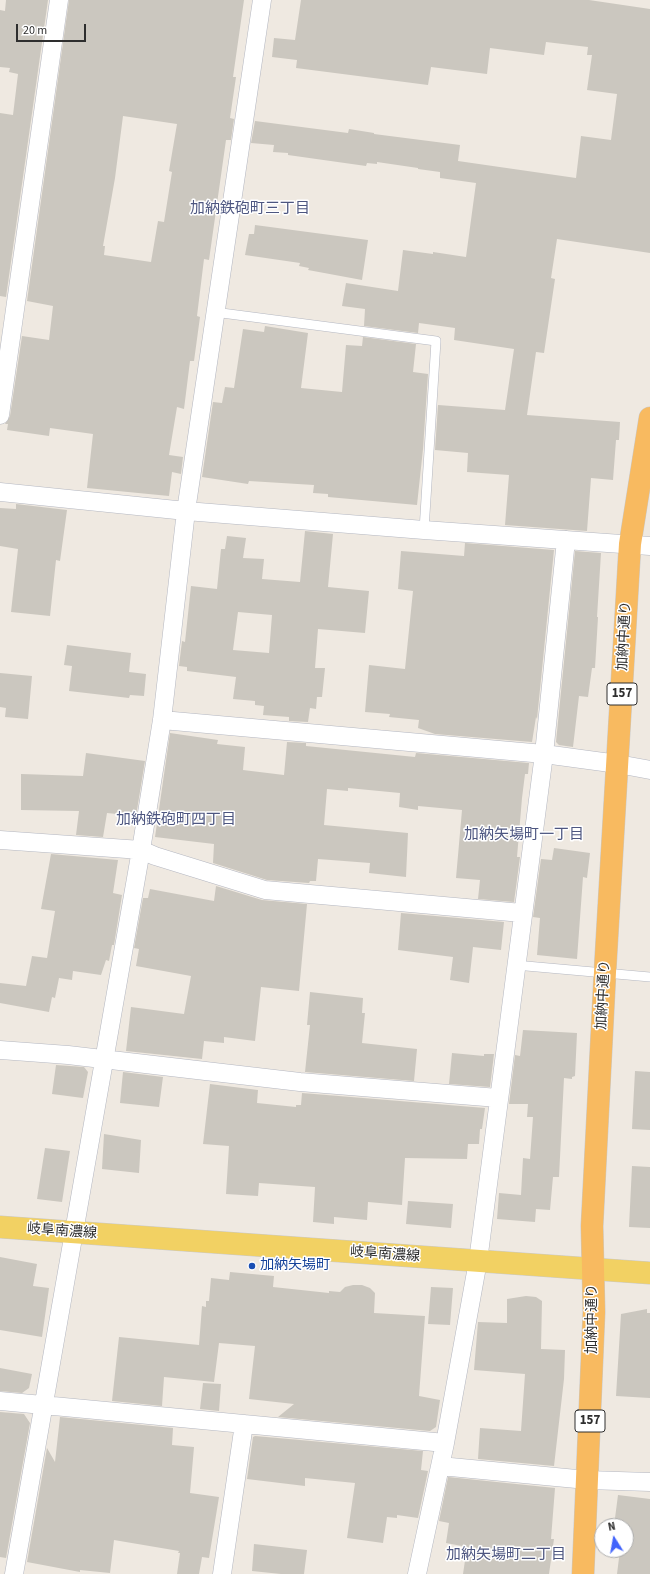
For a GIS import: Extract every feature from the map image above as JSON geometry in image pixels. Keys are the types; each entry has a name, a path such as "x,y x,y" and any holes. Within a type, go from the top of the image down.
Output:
{"highway":[{"name":"加納中通り","path":"583,1574 594,1312 592,1226 605,972 618,764 640,545 633,518 650,418"}],"main road":[{"name":"岐阜南濃線","path":"0,1227 650,1273"}],"street":[{"path":"0,415 59,0"},
{"path":"14,1574 141,850 162,720 186,511 214,312 262,0"},
{"path":"0,492 186,511 640,545"},
{"path":"417,1574 445,1443 478,1261 515,965 544,754 566,540"},
{"path":"162,720 544,754 650,770"},
{"path":"0,840 141,850 155,856 265,890 522,913"},
{"path":"0,1050 300,1082 498,1098"},
{"path":"0,1401 445,1443"},
{"path":"222,1574 244,1424"},
{"path":"440,1466 587,1480 650,1482"}],"lane":[{"path":"214,312 436,342 424,530"},
{"path":"515,965 650,977"}],"building":[{"path":"6,0 48,0 6,297 0,296 0,113 13,115 18,74 9,72 10,68 0,67 0,10 5,11"},
{"path":"69,0 244,0 233,77 236,77 230,118 234,119 231,140 226,140 209,260 204,259 197,316 200,317 194,361 190,361 184,409 177,407 169,455 183,457 181,474 172,472 169,496 87,488 93,434 50,428 49,436 7,430 8,424 5,424 10,416 22,336 49,340 53,306 27,301","holes":["123,116 177,124 169,171 172,172 164,222 158,221 151,262 104,255 105,246 103,246 115,178"]},
{"path":"301,0 589,0 650,9 650,253 557,239 551,278 555,279 544,353 536,352 527,415 620,422 619,440 616,440 613,480 591,478 587,531 505,525 509,475 467,472 468,453 435,450 438,405 505,410 514,349 454,340 455,328 419,323 418,333 364,326 365,309 342,306 346,283 398,291 403,250 433,254 433,252 466,257 476,183 440,178 440,172 418,168 377,162 377,164 367,163 366,166 288,155 288,153 273,152 274,145 251,143 255,121 348,133 349,129 374,134 460,145 458,161 576,178 581,136 611,140 617,94 587,90 592,55 587,55 588,47 546,42 544,55 490,48 487,74 431,67 428,85 296,68 297,60 272,57 274,38 295,40"},
{"path":"255,225 368,240 362,280 308,270 309,268 299,266 300,263 245,255 249,234 254,234"},
{"path":"265,326 308,333 301,388 342,392 346,345 362,346 363,337 416,344 413,372 428,374 423,449 417,505 328,497 328,494 313,493 314,485 249,481 248,484 202,477 213,402 222,403 225,387 234,388 243,329 264,332"},
{"path":"16,504 67,510 60,561 56,560 50,616 11,612 18,549 0,546 0,508 16,509"},
{"path":"305,531 333,534 328,587 369,591 365,633 318,629 315,668 325,668 322,697 317,697 316,709 310,708 308,722 289,721 289,717 263,715 264,706 255,705 255,701 233,699 236,677 187,671 187,667 179,666 182,641 185,642 191,586 217,589 221,549 225,549 227,536 246,538 243,558 264,559 262,579 300,582","holes":["238,612 272,615 269,653 233,650"]},
{"path":"465,543 554,550 537,719 536,717 532,742 435,734 418,728 419,720 389,717 390,714 365,712 369,665 405,669 413,591 398,589 401,551 464,556"},
{"path":"575,551 601,553 595,668 592,668 588,697 579,696 573,747 559,745 556,742"},
{"path":"67,645 131,653 129,672 146,674 144,696 130,695 129,698 69,691 72,666 64,665"},
{"path":"0,673 32,676 28,719 5,717 6,708 0,707"},
{"path":"170,733 218,740 217,744 245,747 243,770 284,775 287,742 306,743 306,746 415,757 416,753 529,763 528,774 525,774 522,798 517,857 520,857 514,902 478,899 480,880 456,878 462,810 418,806 418,810 399,807 400,793 348,788 348,791 327,789 324,825 408,833 406,877 369,873 370,863 318,859 316,881 310,881 309,883 267,880 213,863 214,844 155,837"},
{"path":"86,753 145,761 136,816 107,813 103,837 76,835 79,811 21,810 21,774 83,776"},
{"path":"554,848 590,853 587,878 583,877 577,959 537,955 540,918 533,917 541,859 552,860"},
{"path":"51,854 118,860 113,893 122,895 114,945 112,945 109,961 106,960 101,975 73,971 72,980 59,978 55,998 52,997 49,1012 0,1003 0,983 26,986 32,956 47,958 55,911 41,909"},
{"path":"216,886 262,900 307,904 299,991 261,987 255,1041 224,1037 224,1043 204,1041 202,1059 126,1051 131,1007 184,1014 191,976 136,966 139,949 134,948 143,898 148,898 150,889 214,901"},
{"path":"401,913 504,922 501,950 473,947 469,983 450,980 453,957 398,950"},
{"path":"310,992 363,998 362,1013 365,1013 362,1043 417,1049 414,1081 305,1072 310,1025 307,1025"},
{"path":"523,1030 577,1033 575,1076 572,1077 572,1079 564,1078 559,1177 553,1177 550,1210 536,1209 535,1222 497,1219 499,1193 521,1195 523,1158 530,1159 533,1117 527,1117 528,1104 509,1104 515,1055 520,1056"},
{"path":"452,1053 484,1056 484,1054 494,1054 490,1087 449,1084"},
{"path":"56,1065 84,1067 88,1072 83,1098 52,1094"},
{"path":"635,1071 650,1072 650,1130 632,1129"},
{"path":"123,1072 163,1077 159,1107 120,1103"},
{"path":"210,1084 258,1090 257,1103 296,1107 296,1105 301,1105 302,1093 485,1108 482,1129 480,1129 479,1144 468,1144 467,1159 405,1158 402,1205 368,1202 367,1220 334,1217 334,1224 313,1222 315,1187 259,1183 258,1196 226,1194 229,1146 203,1144"},
{"path":"104,1134 141,1140 139,1173 102,1169"},
{"path":"45,1148 70,1151 62,1202 37,1199"},
{"path":"632,1166 650,1167 650,1228 629,1227"},
{"path":"408,1201 453,1204 451,1228 406,1224"},
{"path":"0,1257 37,1264 33,1286 49,1288 42,1337 0,1330"},
{"path":"230,1272 274,1276 273,1287 329,1293 329,1291 340,1292 345,1287 353,1285 362,1285 370,1288 375,1293 374,1313 425,1316 419,1396 440,1400 436,1427 430,1431 278,1417 294,1404 249,1399 255,1346 219,1343 214,1382 164,1377 162,1406 112,1401 119,1337 199,1345 202,1306 206,1307 206,1301 209,1301 211,1278 229,1280"},
{"path":"431,1287 453,1288 450,1325 428,1324"},
{"path":"526,1296 536,1297 542,1301 541,1349 565,1350 564,1379 554,1466 478,1459 480,1428 521,1431 525,1374 474,1370 478,1322 507,1323 507,1299"},
{"path":"647,1309 647,1313 650,1313 650,1398 616,1396 621,1314"},
{"path":"0,1368 32,1374 29,1388 22,1393 0,1391"},
{"path":"203,1383 221,1384 219,1411 200,1409"},
{"path":"0,1412 24,1414 30,1423 6,1558 0,1557"},
{"path":"60,1417 173,1428 172,1445 194,1447 190,1493 219,1497 209,1558 202,1557 199,1574 177,1574 179,1551 114,1540 110,1573 80,1570 80,1572 27,1562 47,1448 55,1462"},
{"path":"253,1437 423,1451 421,1470 428,1471 418,1518 397,1515 397,1518 387,1517 383,1543 347,1538 355,1483 305,1478 305,1486 247,1479"},
{"path":"448,1477 555,1488 551,1539 554,1539 549,1574 463,1574 467,1547 446,1543 449,1523 439,1521"},
{"path":"618,1495 650,1499 650,1574 617,1574 619,1558 634,1558 634,1518 615,1518"},
{"path":"254,1544 307,1550 304,1574 281,1574 252,1571"}],"place":[{"name":"加納矢場町","path":"252,1266"}],"district":[{"name":"加納鉄砲町三丁目","path":"250,210"},
{"name":"加納鉄砲町四丁目","path":"176,821"},
{"name":"加納矢場町一丁目","path":"524,836"},
{"name":"加納矢場町二丁目","path":"506,1556"}]}
